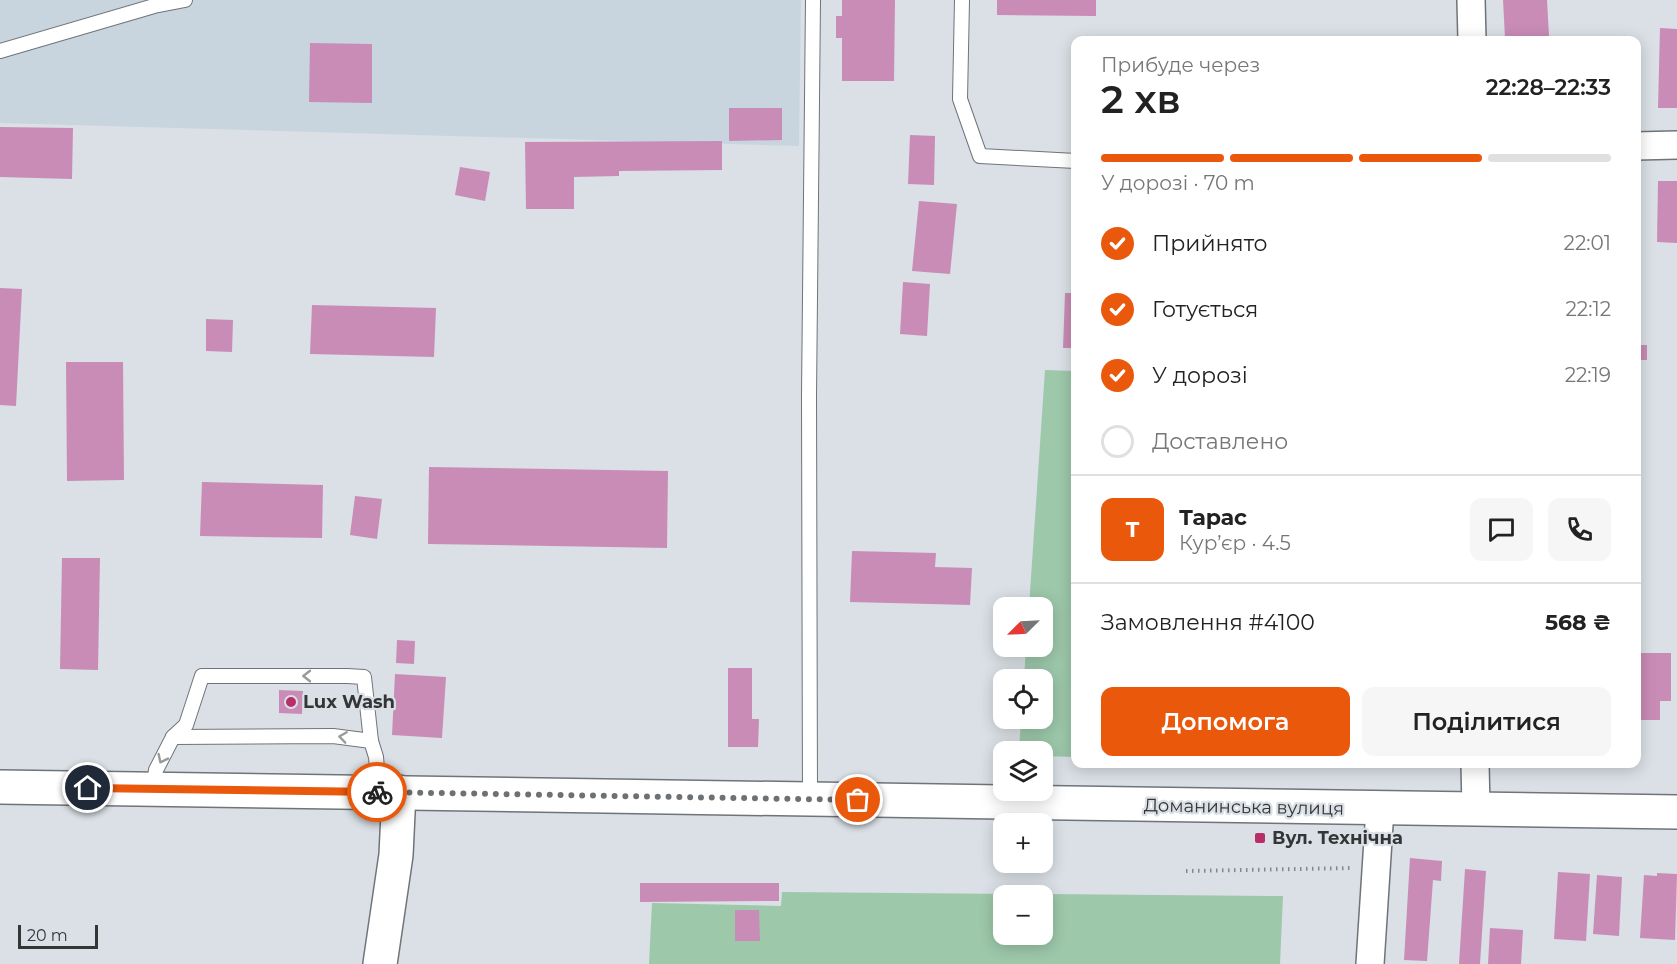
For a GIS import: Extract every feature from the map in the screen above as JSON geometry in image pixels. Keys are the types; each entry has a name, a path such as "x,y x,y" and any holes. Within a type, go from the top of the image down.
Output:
{"main road":[{"name":"Доманинська вулиця","path":"0,787 1677,812"},
{"path":"380,964 396,855 389,792"}],"street":[{"path":"1471,0 1472,36"},
{"path":"1641,146 1677,145"},
{"path":"1475,768 1476,808"},
{"path":"1370,964 1380,809"}],"lane":[{"path":"0,51 154,6 185,0"},
{"path":"810,800 809,396 813,0"},
{"path":"962,0 960,99 980,156 1071,161"},
{"path":"153,789 156,770 173,737 186,725 202,676 355,676 364,677 371,741 389,792"},
{"path":"173,737 333,736 371,741"}],"path":[{"path":"1186,871 1376,868"}],"shaded area":[{"path":"0,0 801,0 799,146 0,123"}],"green space":[{"path":"1045,370 1071,371 1071,757 1053,756 1053,741 1020,741 1020,729 1053,729 1053,669 1025,669 1025,657 1053,657 1053,597 1030,597"},
{"path":"782,892 993,894 993,945 1053,945 1053,894 1283,896 1280,964 649,964 652,903 781,906"}],"building":[{"path":"842,0 895,0 894,81 842,81 842,38 836,38 836,16 842,16"},
{"path":"997,0 1096,0 1096,16 997,15"},
{"path":"1503,0 1547,0 1549,36 1505,36"},
{"path":"1660,28 1677,29 1677,108 1658,108"},
{"path":"310,43 372,44 372,103 309,102"},
{"path":"729,108 782,108 782,140 729,141"},
{"path":"0,127 73,128 72,179 0,177"},
{"path":"910,135 935,136 934,185 908,184"},
{"path":"722,141 722,170 619,171 619,176 574,177 574,209 526,209 525,142"},
{"path":"460,167 490,172 485,201 455,195"},
{"path":"1658,181 1677,181 1677,243 1657,242"},
{"path":"919,201 957,204 950,274 912,271"},
{"path":"903,282 930,284 927,336 900,334"},
{"path":"0,288 22,289 16,406 0,405"},
{"path":"1065,293 1071,293 1071,348 1063,348"},
{"path":"312,305 436,308 434,357 310,354"},
{"path":"206,319 233,320 232,352 206,351"},
{"path":"1641,345 1647,345 1647,360 1641,360"},
{"path":"66,362 123,362 124,480 67,481"},
{"path":"429,467 668,471 667,548 428,544"},
{"path":"202,482 323,485 322,538 200,536"},
{"path":"355,496 382,499 377,539 350,535"},
{"path":"852,551 936,553 935,567 972,568 970,605 850,602"},
{"path":"62,558 100,558 98,670 60,669"},
{"path":"397,640 415,641 414,664 396,663"},
{"path":"1641,653 1671,653 1671,701 1660,701 1660,720 1641,720"},
{"path":"728,668 752,668 752,719 759,719 758,747 728,747"},
{"path":"395,674 446,677 442,738 392,735"},
{"name":"Lux Wash","path":"279,690 303,691 302,714 279,713"},
{"path":"1410,858 1442,861 1441,881 1433,880 1427,961 1404,960"},
{"path":"1465,869 1486,871 1480,964 1459,964"},
{"path":"1558,872 1590,874 1586,941 1554,939"},
{"path":"1657,873 1677,874 1675,940 1640,938 1644,875 1657,876"},
{"path":"1597,875 1622,877 1619,936 1593,934"},
{"path":"640,883 779,883 779,901 640,902"},
{"path":"735,910 759,910 760,941 735,941"},
{"path":"1490,928 1523,930 1521,964 1488,964"}],"way so far":[{"path":"377,792 858,800"}],"place":[{"name":"Lux Wash","path":"291,702"},
{"name":"Вул. Технічна","path":"1260,838"}],"route":[{"path":"88,788 377,792"}]}
